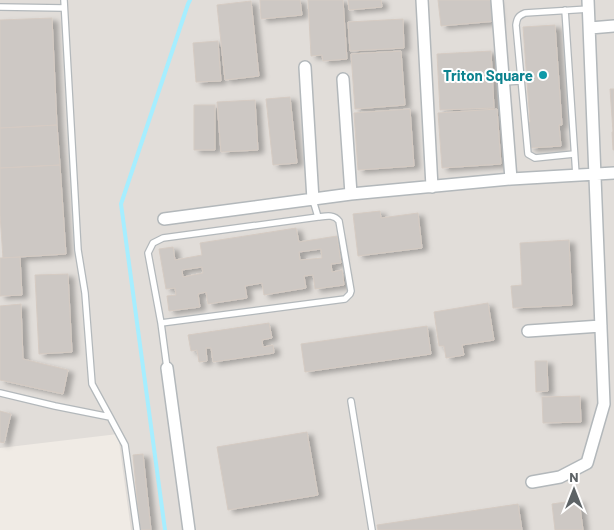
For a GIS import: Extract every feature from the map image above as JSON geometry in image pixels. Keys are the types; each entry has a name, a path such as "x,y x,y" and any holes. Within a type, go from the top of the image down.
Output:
{"street":[{"path":"422,0 432,187"},
{"path":"497,0 511,179"},
{"path":"532,482 560,476 587,462 609,404 601,326 589,4"},
{"path":"590,28 614,26"},
{"path":"305,67 313,200"},
{"path":"342,79 351,194"},
{"path":"164,219 351,194 511,179 614,173"},
{"path":"528,331 601,326"},
{"path":"167,368 189,530"}],"lane":[{"path":"64,0 78,250 85,293 92,384 125,445 137,530"},
{"path":"574,154 535,158 528,154 520,81 516,19 524,13 565,10 589,4"},
{"path":"0,7 64,8"},
{"path":"565,10 576,175"},
{"path":"504,82 520,81"},
{"path":"313,200 318,217"},
{"path":"161,323 345,299 351,291 340,221 332,216 318,217 163,238 153,242 148,253 167,368"},
{"path":"0,393 110,417"},
{"path":"351,401 372,530"}],"shaded area":[{"path":"0,0 614,0 614,530 131,530 118,434 0,448"}],"building":[{"path":"260,0 300,0 302,15 261,19"},
{"path":"308,0 343,0 347,59 323,61 322,55 311,56"},
{"path":"348,0 381,0 382,7 349,10"},
{"path":"438,0 495,0 497,21 441,26"},
{"path":"251,1 259,76 225,80 217,5"},
{"path":"52,18 57,125 0,128 0,20"},
{"path":"403,19 404,48 350,51 348,22"},
{"name":"Triton Square","path":"555,25 562,125 559,125 561,146 530,148 528,122 530,122 523,27"},
{"path":"218,41 221,81 196,82 193,43"},
{"path":"401,51 405,105 355,109 351,54"},
{"path":"491,51 494,108 440,110 437,54"},
{"path":"610,89 614,89 614,150 613,150"},
{"path":"290,97 297,163 273,165 266,99"},
{"path":"255,100 258,150 221,152 217,102"},
{"path":"194,105 215,105 215,150 194,150"},
{"path":"410,109 414,166 358,170 354,113"},
{"path":"497,109 501,164 442,168 438,113"},
{"path":"57,125 60,165 0,168 0,128"},
{"path":"60,165 66,254 3,258 0,215 0,168"},
{"path":"380,211 381,218 418,213 422,248 358,256 353,214"},
{"path":"296,228 299,242 337,236 341,263 331,264 332,272 342,270 344,285 315,289 313,275 304,276 306,288 264,295 262,283 245,286 247,298 208,304 206,292 198,294 200,307 169,311 167,296 176,295 175,288 166,289 159,249 173,247 175,260 202,255 200,243","holes":["321,249 322,258 300,260 299,252","202,267 203,273 183,277 182,270"]},
{"path":"569,240 572,305 513,308 511,286 522,285 520,243"},
{"path":"20,257 22,295 0,296 0,258"},
{"path":"68,274 72,352 39,354 35,275"},
{"path":"488,303 494,340 462,345 464,355 446,358 444,346 439,346 434,312"},
{"path":"21,304 23,359 68,370 63,394 0,380 0,306"},
{"path":"269,323 272,338 262,340 263,347 273,345 274,353 213,362 211,348 206,348 207,361 199,362 197,350 191,351 188,335"},
{"path":"427,326 431,354 305,372 301,344"},
{"path":"535,361 547,361 548,391 536,392"},
{"path":"580,396 581,422 543,423 542,397"},
{"path":"0,411 11,414 4,443 0,442"},
{"path":"307,432 318,495 228,510 217,447"},
{"path":"143,454 151,530 140,530 133,455"},
{"path":"579,500 583,530 555,530 552,504"},
{"path":"518,504 522,530 378,530 377,525"}],"waterway":[{"path":"165,530 121,204 190,0"}],"place":[{"name":"Triton Square","path":"543,75"}]}
